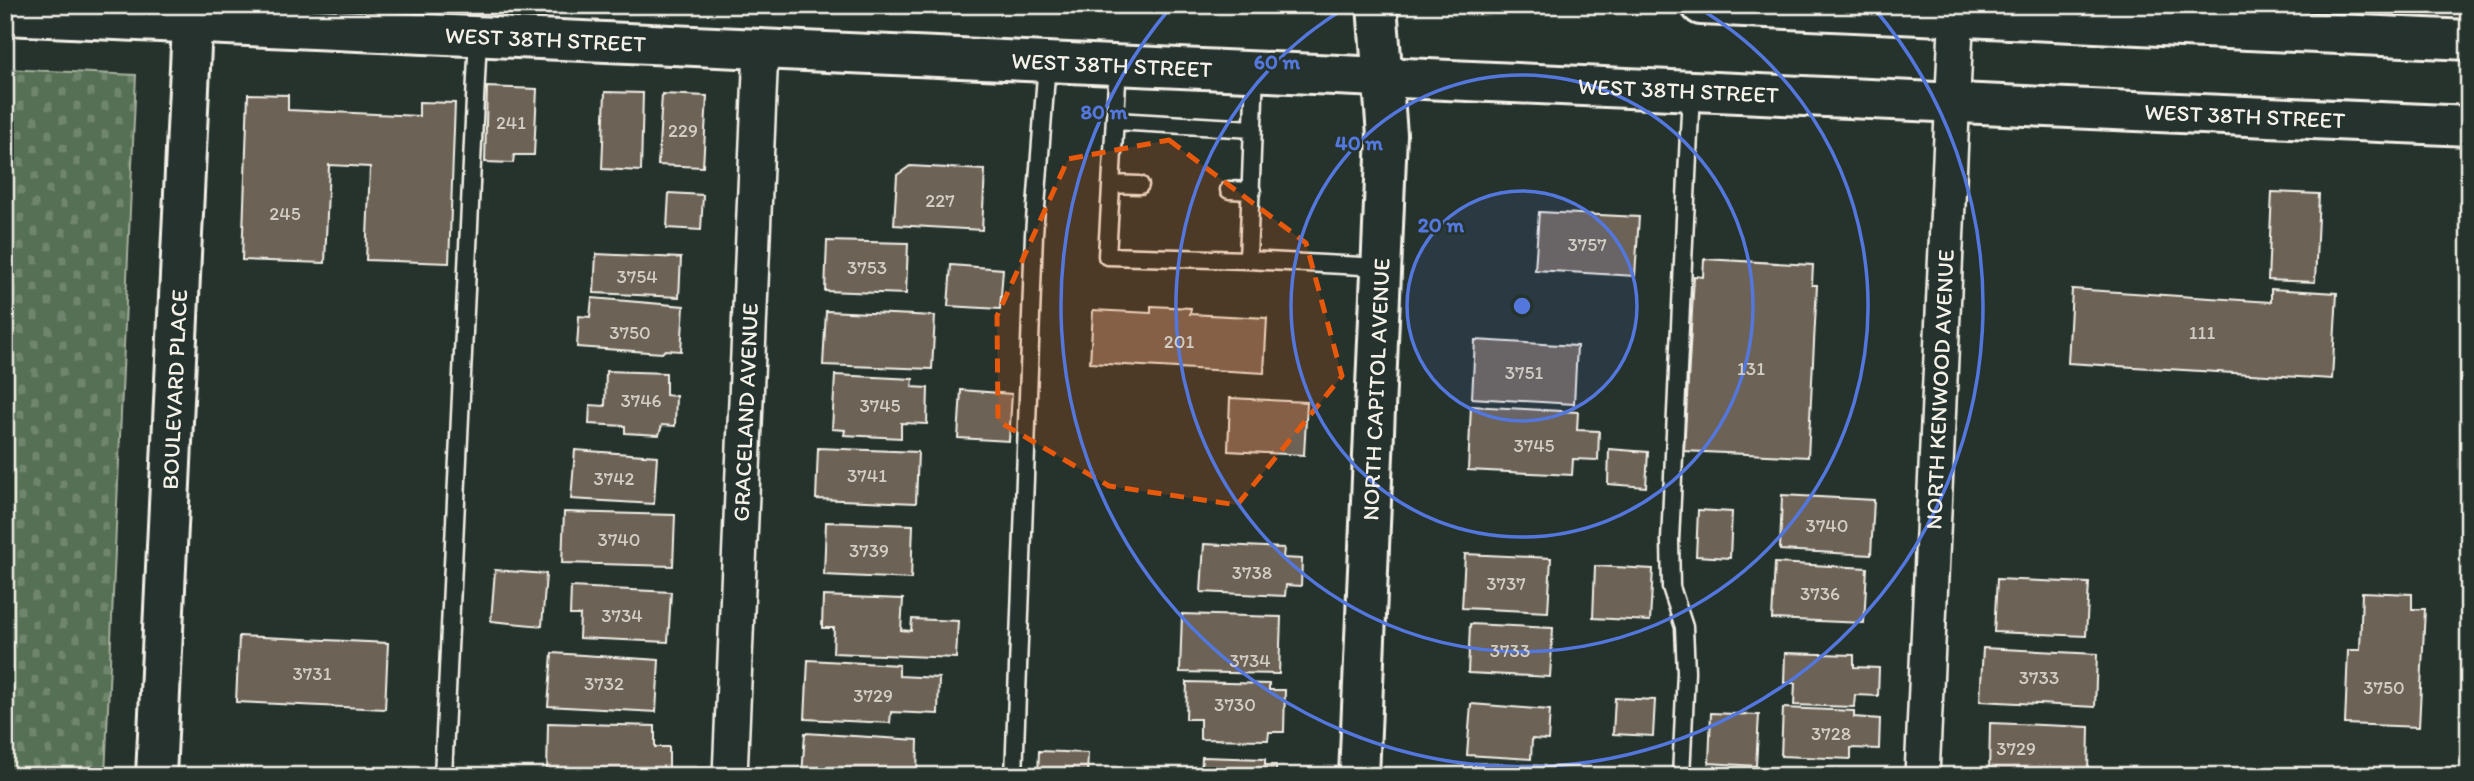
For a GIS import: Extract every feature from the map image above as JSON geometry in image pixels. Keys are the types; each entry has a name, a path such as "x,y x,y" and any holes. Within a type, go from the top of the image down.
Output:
{"main road":[{"name":"NORTH CAPITOL AVENUE","path":"1359,776 1384,267 1387,135 1377,5"},
{"path":"1701,5 1956,11 2246,23 2469,40"},
{"name":"WEST 38TH STREET","path":"5,15 193,14 478,36 2469,126"},
{"name":"BOULEVARD PLACE","path":"156,776 193,14"}],"street":[{"name":"NORTH KENWOOD AVENUE","path":"1922,776 1956,11"},
{"name":"GRACELAND AVENUE","path":"730,776 761,49"}],"lane":[{"path":"443,776 478,36"},
{"path":"1014,776 1034,234 1047,62"},
{"path":"1118,65 1107,256 1384,267"},
{"path":"1248,260 1255,71"},
{"path":"1681,776 1686,673 1684,627 1671,587 1670,541 1691,91"},
{"path":"1115,121 1254,129"},
{"path":"1111,184 1140,186"},
{"path":"1230,190 1252,191"}],"highlighted area":[{"path":"1169,140 1306,243 1342,376 1237,505 1109,486 998,421 997,316 1068,159"}],"green space":[{"path":"5,69 136,75 105,776 5,776"}],"building":[{"path":"487,87 537,89 534,155 514,155 513,163 485,162"},
{"path":"605,92 643,93 641,171 602,169"},
{"path":"248,94 288,95 288,110 419,116 419,102 455,103 449,263 366,260 370,167 329,165 325,263 242,260"},
{"path":"662,94 707,96 703,167 658,165"},
{"path":"910,166 985,170 982,230 894,225 897,175"},
{"path":"2272,192 2319,194 2315,282 2268,280"},
{"path":"669,193 703,195 701,230 667,228"},
{"path":"1539,212 1639,217 1635,276 1535,270"},
{"path":"827,241 908,243 906,294 825,291"},
{"path":"596,254 681,258 679,297 594,293"},
{"path":"1704,259 1813,265 1812,285 1817,285 1808,457 1684,451 1694,276 1703,277"},
{"path":"951,265 1003,269 1000,309 948,306"},
{"path":"2072,289 2271,302 2271,289 2337,293 2332,379 2068,363"},
{"path":"592,298 684,306 681,351 665,350 662,353 577,347 579,316 590,317"},
{"path":"1151,306 1191,308 1190,314 1267,318 1264,373 1090,363 1093,310 1151,313"},
{"path":"826,311 935,316 932,369 823,365"},
{"path":"1475,340 1577,346 1574,404 1472,398"},
{"path":"606,371 666,373 666,395 676,396 675,426 662,425 659,435 625,433 625,426 589,424 590,405 605,406"},
{"path":"835,375 913,379 912,387 928,388 927,424 901,423 901,438 844,435 845,430 832,429"},
{"path":"961,390 1012,394 1009,441 958,438"},
{"path":"1230,398 1307,402 1304,455 1228,451"},
{"path":"1471,406 1578,412 1577,430 1599,431 1598,460 1573,459 1572,475 1468,470"},
{"path":"818,448 918,452 916,503 816,499"},
{"path":"1609,449 1648,452 1646,487 1608,484"},
{"path":"575,450 657,456 654,504 571,499"},
{"path":"1782,495 1874,500 1871,555 1780,550"},
{"path":"1698,510 1732,512 1730,558 1696,556"},
{"path":"564,512 675,515 673,566 562,563"},
{"path":"826,522 913,525 911,579 824,575"},
{"path":"1204,544 1284,548 1283,558 1302,559 1301,586 1286,585 1285,596 1201,592"},
{"path":"1465,554 1551,558 1548,612 1462,608"},
{"path":"1775,563 1867,568 1864,623 1772,619"},
{"path":"1595,566 1653,569 1650,621 1593,618"},
{"path":"495,570 546,574 542,626 491,621"},
{"path":"1997,579 2089,583 2086,636 1994,632"},
{"path":"571,587 671,592 668,642 579,638 580,615 570,615"},
{"path":"2362,592 2412,594 2412,609 2425,609 2419,727 2345,724 2348,650 2360,650"},
{"path":"823,596 903,599 901,630 911,631 912,619 958,621 956,658 833,653 834,628 822,628"},
{"path":"1182,614 1281,617 1279,674 1180,672"},
{"path":"1470,624 1553,628 1550,677 1468,673"},
{"path":"239,636 388,643 385,709 236,702"},
{"path":"1983,648 2097,654 2095,707 1980,701"},
{"path":"552,653 659,660 656,712 548,706"},
{"path":"1785,653 1854,655 1854,667 1879,668 1878,696 1855,695 1854,707 1794,705 1795,683 1784,683"},
{"path":"808,660 899,665 899,676 939,678 938,714 891,712 890,723 805,719"},
{"path":"1187,682 1269,684 1269,690 1285,690 1284,732 1269,732 1268,740 1200,739 1200,719 1186,719"},
{"path":"1615,698 1655,700 1653,736 1613,734"},
{"path":"1471,704 1550,710 1548,740 1532,739 1531,759 1467,755"},
{"path":"1783,708 1854,711 1854,717 1880,719 1879,749 1851,748 1851,759 1781,756"},
{"path":"1711,713 1759,715 1756,766 1709,763"},
{"path":"548,723 655,726 655,747 669,747 669,776 547,776"},
{"path":"1990,723 2089,727 2088,776 1989,775"},
{"path":"805,733 918,740 917,776 802,776"},
{"path":"1039,751 1088,753 1087,776 1038,776"},
{"path":"1202,757 1265,759 1265,765 1276,765 1276,776 1201,776"},
{"path":"1475,763 1545,766 1545,776 1475,776"}]}
